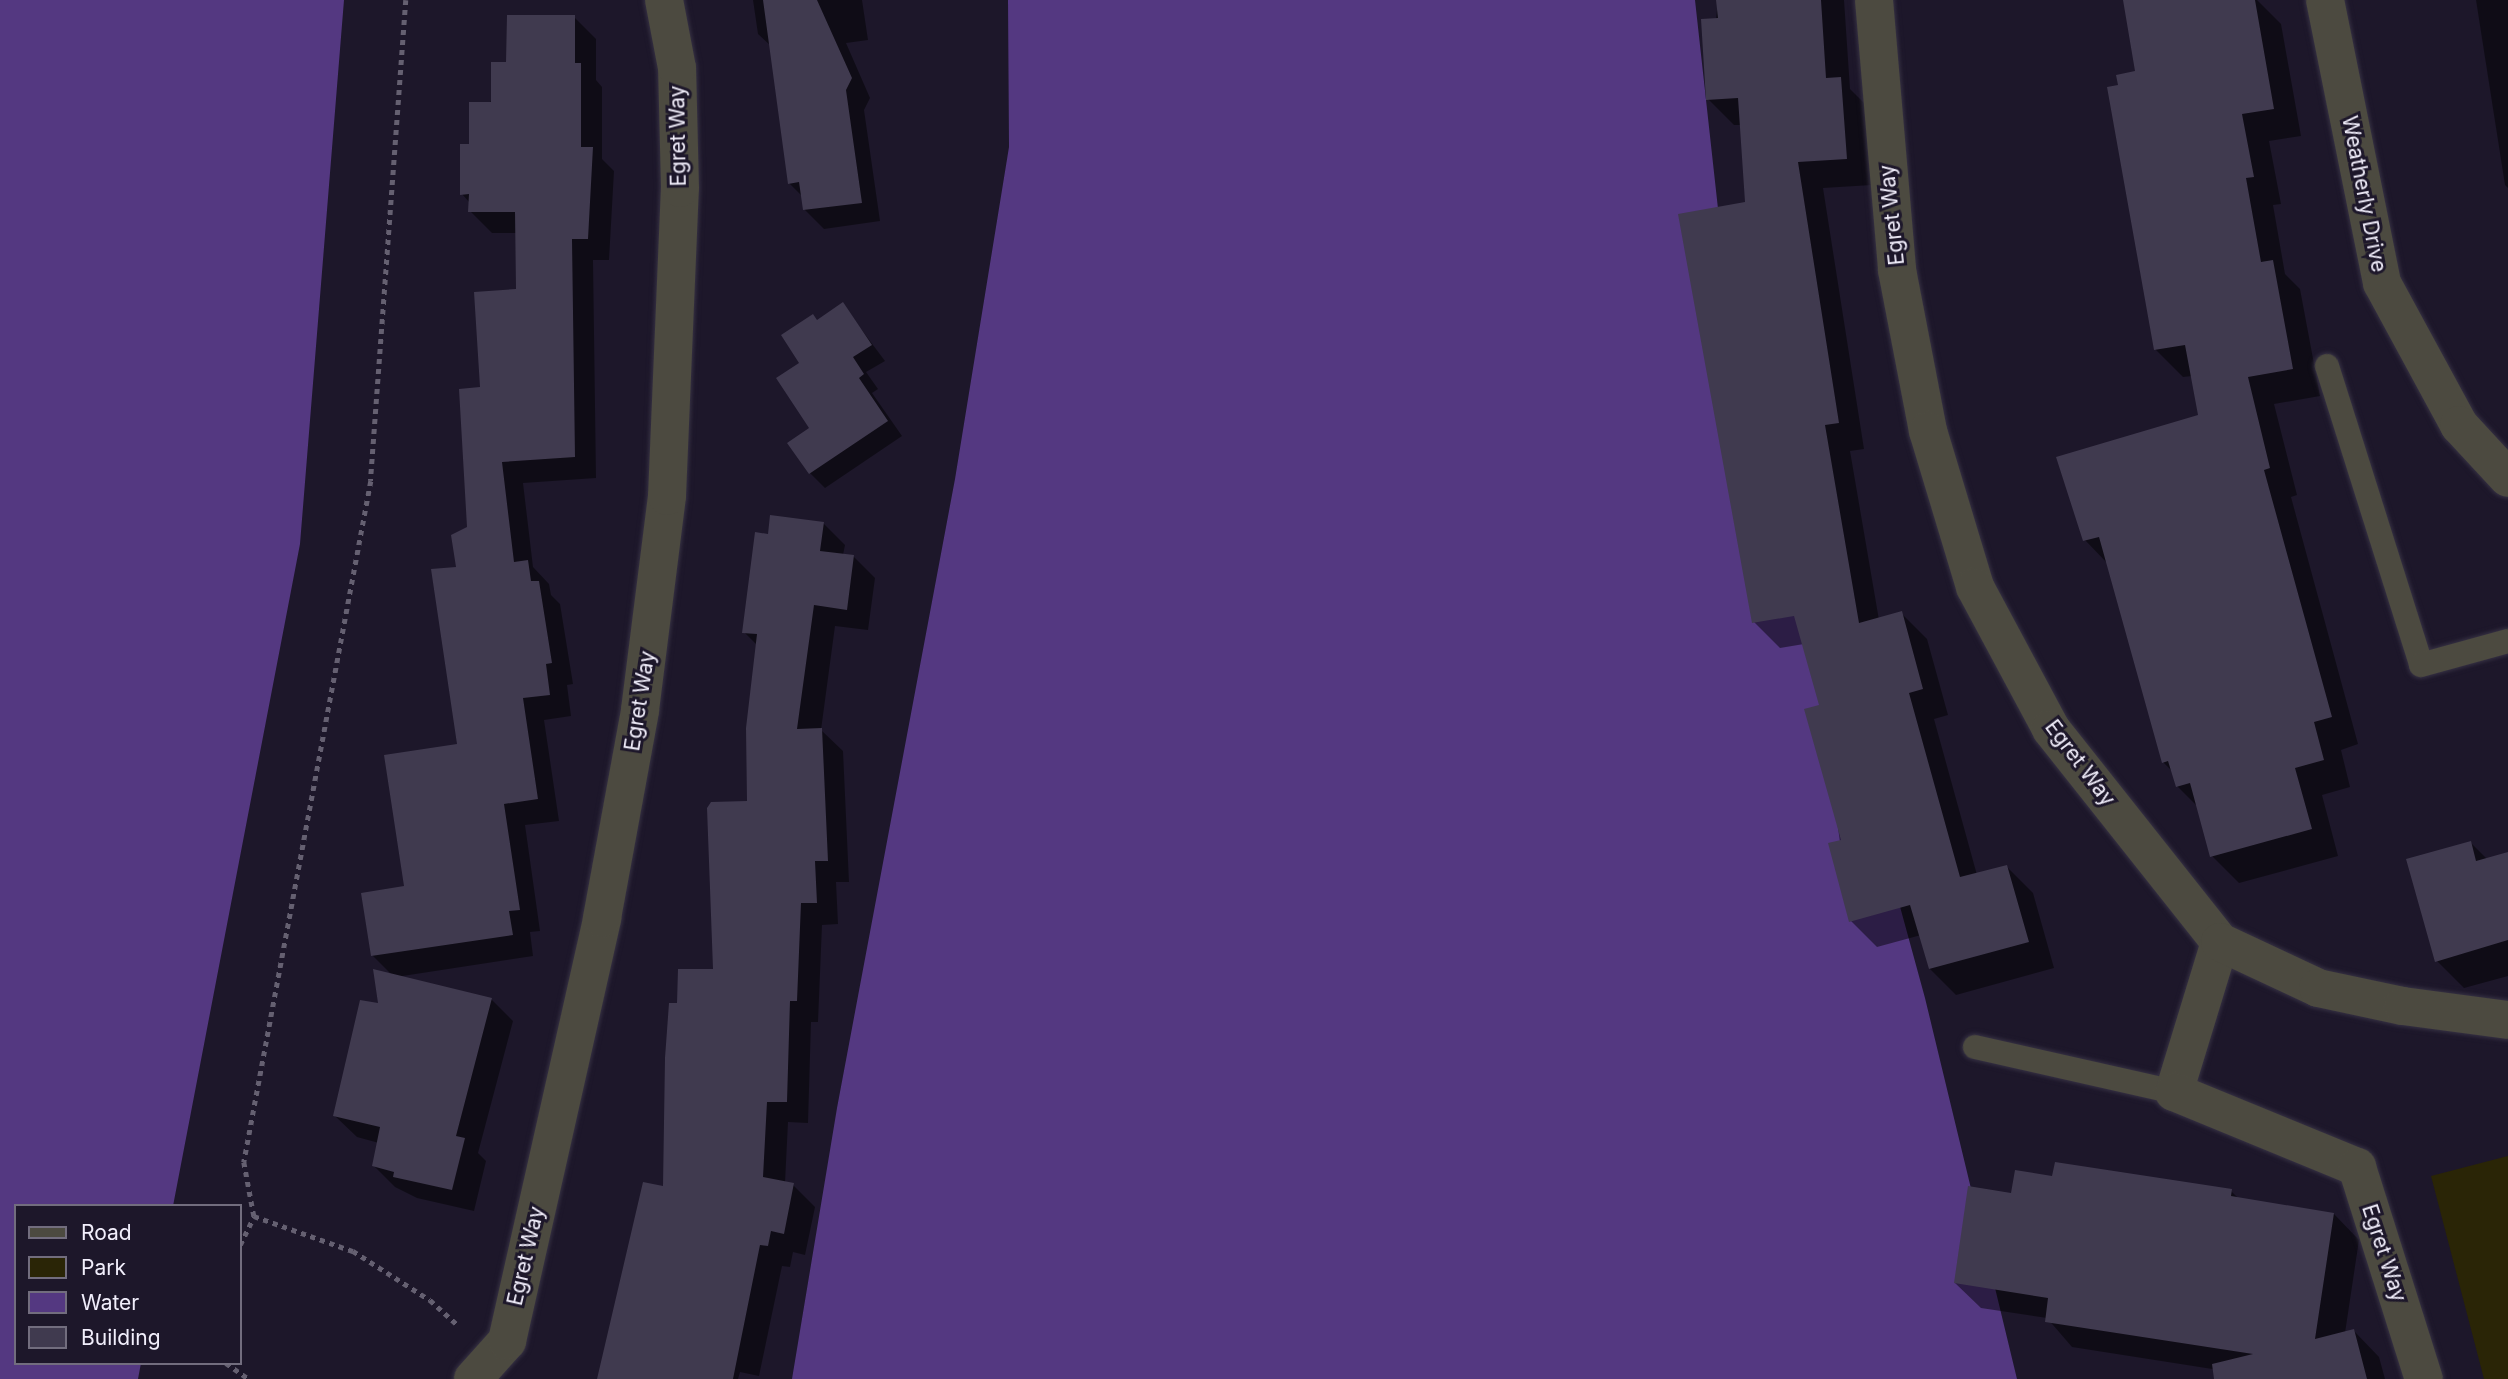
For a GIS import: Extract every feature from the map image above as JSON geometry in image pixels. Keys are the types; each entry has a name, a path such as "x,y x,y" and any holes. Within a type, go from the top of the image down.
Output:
{"street":[{"name":"Egret Way","path":"483,1368 507,1341 602,918 640,710 666,509 680,188 677,68 664,0"},
{"name":"Egret Way","path":"1874,0 1897,270 1928,431 1975,587 2051,729 2220,942"},
{"name":"Weatherly Drive","path":"2325,0 2382,283 2459,425 2508,478"},
{"path":"2174,1092 2220,942 2318,988 2403,1006 2508,1020"},
{"name":"Egret Way","path":"2174,1092 2357,1167 2424,1379"}],"lane":[{"path":"2328,366 2421,665 2508,641"},
{"path":"1975,1047 2174,1092"}],"path":[{"path":"242,1241 254,1216 246,1150 371,481 406,0"},
{"path":"254,1216 353,1251 430,1300 483,1368"},
{"path":"229,1365 249,1379"}],"green space":[{"path":"2508,1156 2508,1379 2484,1379 2431,1176"}],"water":[{"path":"0,0 344,0 300,544 173,1204 14,1204 14,1365 141,1365 138,1379 0,1379"},
{"path":"1008,0 1695,0 1724,263 1925,998 2017,1379 792,1379 837,1108 955,479 1009,147"}],"building":[{"path":"763,0 817,0 852,78 846,90 862,203 803,210 799,182 788,184"},
{"path":"1716,0 1821,0 1826,78 1841,77 1847,159 1798,162 1839,423 1825,425 1859,623 1902,611 1923,689 1909,693 1960,877 2007,865 2029,942 1929,969 1910,905 1849,922 1828,843 1841,840 1804,709 1819,705 1794,616 1752,623 1678,214 1745,202 1738,98 1706,100 1701,19 1718,18"},
{"path":"2123,0 2255,0 2274,109 2242,114 2254,177 2246,178 2261,262 2273,260 2293,369 2248,377 2270,468 2264,470 2332,717 2314,722 2324,760 2295,768 2312,829 2210,857 2190,783 2176,787 2168,761 2162,763 2099,537 2083,541 2056,457 2198,415 2185,345 2154,350 2107,87 2118,85 2116,75 2135,71"},
{"path":"507,15 575,15 575,63 581,63 581,147 593,147 588,239 572,239 575,457 502,462 514,562 528,560 531,581 539,581 552,663 546,664 550,695 523,698 538,799 504,804 520,910 509,911 513,935 371,956 361,893 404,886 384,755 457,744 431,569 456,567 451,535 467,527 459,389 480,387 474,292 516,289 515,212 468,212 469,194 460,195 460,144 469,144 469,102 491,102 491,62 506,62"},
{"path":"843,302 872,345 853,357 864,374 859,378 888,421 809,474 787,443 809,428 776,378 799,363 781,335 813,314 817,320"},
{"path":"770,515 824,522 820,551 854,555 847,610 814,605 797,729 822,728 828,861 815,861 817,903 801,903 797,1001 790,1001 787,1102 767,1102 763,1177 794,1183 784,1234 771,1231 768,1246 760,1245 733,1379 597,1379 643,1182 663,1186 665,1058 669,1003 677,1003 678,969 713,969 707,808 711,802 747,801 746,728 757,634 742,633 755,532 768,534"},
{"path":"2471,841 2476,861 2508,852 2508,940 2435,962 2406,859"},
{"path":"373,969 492,998 456,1136 465,1138 452,1190 393,1177 394,1172 372,1166 380,1127 333,1116 360,1000 378,1003"},
{"path":"2055,1162 2232,1189 2231,1196 2334,1213 2315,1339 2354,1329 2367,1379 2214,1379 2212,1364 2253,1354 2045,1322 2048,1298 1954,1283 1968,1186 2011,1193 2015,1170 2052,1176"}]}
